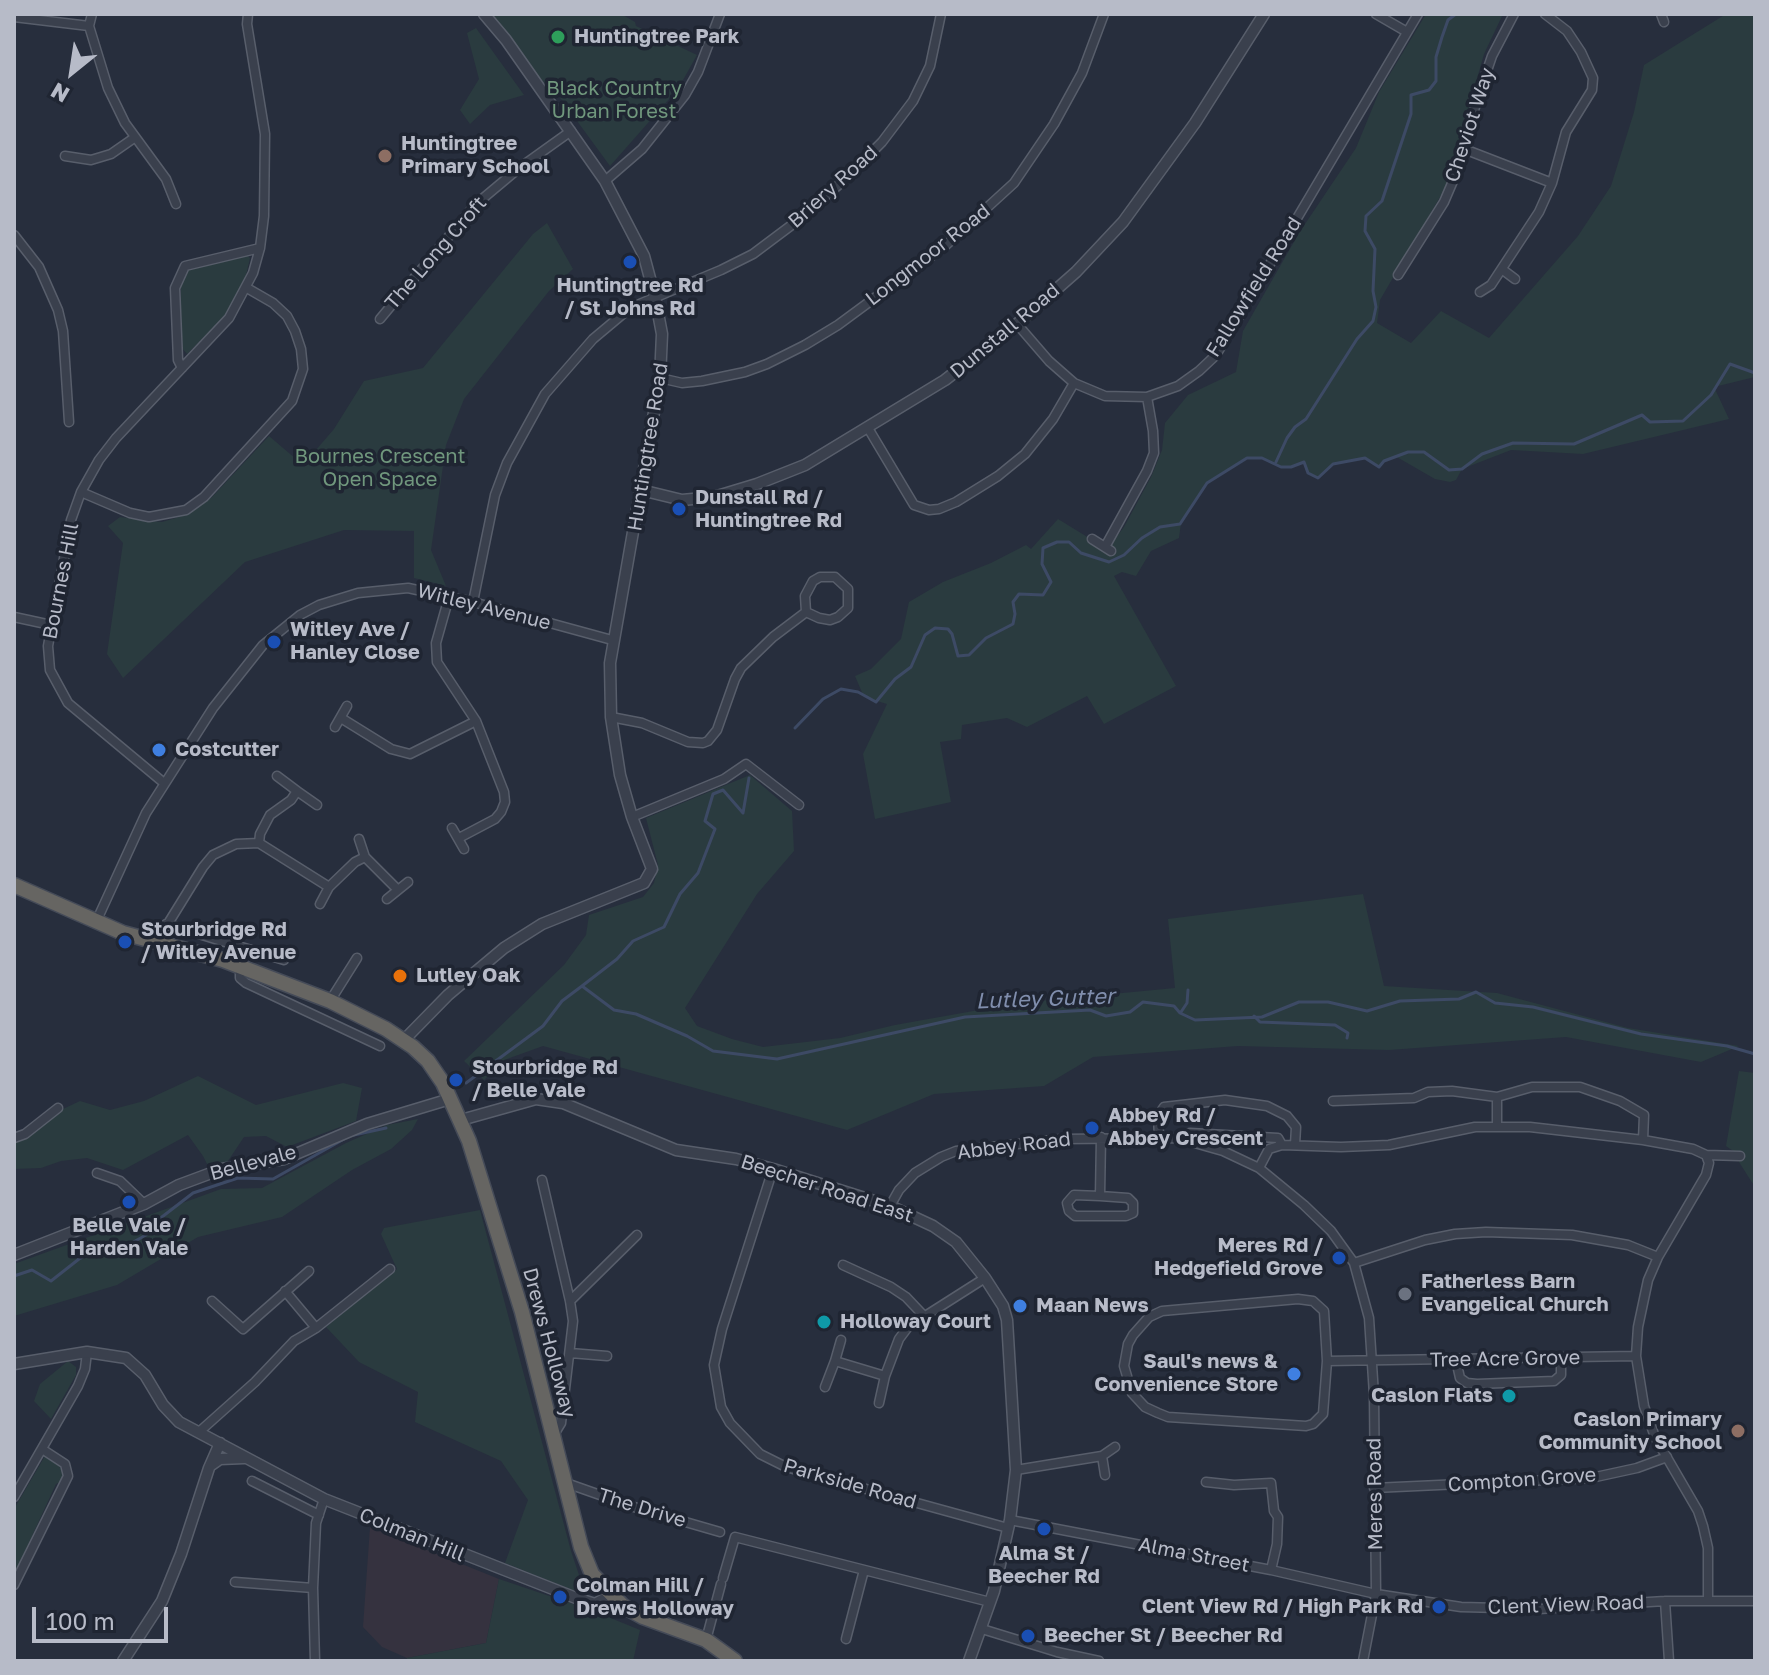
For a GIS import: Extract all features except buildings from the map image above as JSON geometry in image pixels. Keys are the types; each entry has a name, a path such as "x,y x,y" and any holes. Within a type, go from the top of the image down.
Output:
{"highway":[{"name":"Drews Holloway","path":"14,885 96,922 155,944 240,966 330,1001 404,1040 431,1066 461,1120 522,1312 586,1561 592,1574 610,1596"},
{"path":"610,1596 643,1617 706,1640 735,1661"}],"street":[{"path":"92,14 89,26 108,88 134,138 166,179 176,204"},
{"name":"Bournes Hill","path":"164,783 68,703 50,670 48,646 67,535 81,492 116,438 229,318 247,288 260,248 264,216 265,134 248,14"},
{"name":"Huntingtree Road","path":"404,1040 448,995 504,948 542,924 644,883 652,869 620,775 611,717 610,663 660,378 662,334 655,297 644,256 605,181 506,40 484,14"},
{"path":"605,181 642,149 685,95 698,72 720,14"},
{"name":"Briery Road","path":"473,602 495,495 507,463 545,394 604,328 630,308 753,254 842,182 882,142 913,101 930,66 941,14"},
{"name":"Longmoor Road","path":"660,378 682,383 702,381 767,364 838,325 945,246 1014,183 1054,124 1082,73 1104,14"},
{"name":"Dunstall Road","path":"641,490 682,500 714,497 805,465 945,380 1017,324 1076,272 1138,204 1195,123 1264,14"},
{"path":"1376,14 1407,32"},
{"name":"Fallowfield Road","path":"1017,324 1049,361 1074,383 1105,396 1147,397 1178,386 1216,355 1418,14"},
{"name":"Cheviot Way","path":"1398,275 1444,202 1464,149 1492,56 1514,14"},
{"path":"1480,292 1491,285 1503,270 1539,212 1552,183 1562,140 1592,90 1593,78 1574,40 1560,24 1545,14"},
{"path":"14,17 89,26"},
{"name":"The Long Croft","path":"380,319 475,205 571,131"},
{"path":"65,156 91,160 111,154 134,138"},
{"path":"1464,149 1552,183"},
{"path":"14,235 39,267 58,310 63,331 69,422"},
{"path":"182,368 178,360 175,288 185,266 260,248"},
{"path":"1503,270 1515,279"},
{"path":"81,492 130,513 149,517 186,510 204,497 292,401 303,369 295,331 287,316 273,303 247,288"},
{"path":"868,428 914,505 929,510 939,509 998,476 1025,454 1053,419 1074,383"},
{"path":"1092,539 1108,549 1154,453 1147,397"},
{"path":"827,576 835,577 848,589 848,608 838,617 830,620 806,612 805,596 813,581 827,576"},
{"name":"Witley Avenue","path":"96,922 133,839 164,783 213,708 263,645 300,615 336,599 383,589 408,588 473,602 612,640"},
{"path":"449,597 436,643 437,662 476,721 504,792 505,802 495,819 459,838"},
{"path":"611,717 642,723 688,742 703,743 717,730 735,679 747,660 806,612"},
{"path":"14,617 51,625"},
{"path":"335,727 347,706"},
{"path":"341,718 397,752 410,754 476,721"},
{"path":"632,817 724,779 746,764 799,805"},
{"path":"277,776 317,805"},
{"path":"259,843 270,815 291,800 297,791"},
{"path":"452,828 464,849"},
{"path":"359,839 365,857 397,889"},
{"path":"155,944 213,855 236,844 259,843 329,887"},
{"path":"320,904 329,887 355,862 365,857"},
{"path":"387,899 408,882"},
{"path":"166,924 284,960"},
{"path":"330,1001 357,958"},
{"path":"240,966 240,978 246,983 380,1046"},
{"path":"1333,1101 1414,1098 1428,1092 1452,1091 1497,1097 1532,1087 1580,1087 1620,1101 1644,1115 1643,1140"},
{"path":"1497,1097 1497,1126"},
{"name":"Bellevale","path":"14,1255 144,1204 179,1185 222,1169 284,1159 367,1124 450,1099"},
{"name":"Beecher Road East","path":"461,1120 522,1101 551,1100 584,1110 676,1150 736,1159 890,1206 933,1226 956,1242 985,1278 1003,1306 1007,1320 1016,1470 1009,1524 990,1602 969,1661"},
{"path":"1159,1138 1158,1116 1164,1107 1225,1100 1267,1106 1287,1116 1296,1127 1295,1145"},
{"path":"14,1138 25,1134 58,1108"},
{"name":"Abbey Road","path":"890,1206 899,1190 915,1173 956,1151 1061,1139 1177,1138 1190,1133 1278,1138 1282,1145 1389,1145 1475,1127 1497,1126 1643,1140 1693,1149 1706,1155 1740,1156"},
{"path":"1100,1196 1101,1137"},
{"name":"Meres Road","path":"1177,1138 1223,1151 1259,1168 1331,1231 1354,1263 1369,1318 1373,1361 1376,1594 1363,1661"},
{"path":"1259,1168 1269,1149 1282,1145"},
{"path":"1706,1155 1709,1163 1706,1175 1658,1257 1644,1295 1636,1356 1644,1406 1655,1437 1698,1511 1703,1526 1708,1548 1708,1600"},
{"name":"Parkside Road","path":"773,1169 722,1329 714,1365 719,1399 730,1423 760,1454 786,1467 1009,1524"},
{"path":"97,1173 120,1181 144,1204"},
{"path":"542,1180 573,1321 561,1423 553,1436"},
{"path":"1074,1195 1100,1196 1128,1198 1133,1203 1133,1213 1126,1216 1075,1216 1069,1211 1067,1203 1074,1195"},
{"path":"1354,1263 1425,1240 1455,1234 1500,1232 1572,1235 1628,1245 1658,1257"},
{"path":"570,1301 637,1235"},
{"path":"843,1265 891,1287 924,1316"},
{"path":"199,1432 255,1382 294,1341 316,1328 390,1269"},
{"path":"212,1301 243,1329 309,1271"},
{"path":"879,1403 899,1339 908,1327 985,1278"},
{"path":"285,1291 316,1328"},
{"path":"1297,1299 1313,1301 1324,1311 1327,1361 1323,1414 1313,1424 1306,1426 1168,1417 1145,1407 1132,1393 1124,1366 1133,1335 1149,1317 1162,1311 1297,1299"},
{"path":"825,1387 841,1340"},
{"path":"14,1364 87,1352 85,1369 78,1386 14,1497"},
{"name":"Colman Hill","path":"87,1352 113,1354 135,1364 172,1416 324,1499 576,1598 595,1604 610,1596"},
{"path":"570,1353 607,1356"},
{"name":"Tree Acre Grove","path":"1327,1361 1636,1356"},
{"path":"1456,1360 1460,1378 1477,1384 1554,1381 1561,1375 1561,1357"},
{"path":"835,1361 885,1376"},
{"path":"123,1661 162,1601 220,1443"},
{"path":"1016,1470 1102,1456 1115,1447"},
{"path":"14,1585 68,1476 65,1464 42,1449"},
{"path":"1102,1456 1105,1475"},
{"name":"Compton Grove","path":"1374,1488 1591,1478 1637,1468 1667,1457"},
{"path":"209,1468 220,1459 250,1458"},
{"path":"252,1481 319,1515"},
{"path":"1206,1482 1234,1485 1271,1483 1274,1511 1278,1517 1277,1544 1271,1570"},
{"name":"The Drive","path":"565,1483 720,1532"},
{"path":"315,1661 313,1588 316,1523 324,1499"},
{"name":"Alma Street","path":"1009,1524 1271,1570 1376,1594"},
{"path":"706,1640 735,1537 990,1602"},
{"path":"846,1639 864,1570"},
{"path":"235,1582 313,1588"},
{"name":"Clent View Road","path":"1376,1594 1477,1609 1539,1609 1665,1601 1755,1601"},
{"path":"1665,1601 1669,1661"},
{"path":"982,1629 1099,1661"}],"shaded area":[{"path":"370,1527 499,1579 486,1643 407,1658 382,1647 363,1627"}],"green space":[{"name":"Black Country Urban Forest","path":"489,14 621,14 635,22 636,26 697,55 678,89 610,166 558,95 535,74"},
{"path":"1426,14 1503,14 1484,54 1447,185 1380,300 1377,323 1411,343 1441,311 1489,338 1578,236 1611,186 1634,112 1644,65 1726,14 1755,14 1755,377 1714,387 1729,419 1583,454 1511,450 1462,469 1456,480 1450,482 1435,479 1395,456 1379,467 1365,459 1333,464 1318,478 1308,473 1303,462 1281,467 1262,458 1247,459 1207,483 1181,523 1179,538 1151,551 1136,576 1122,572 1114,576 1176,686 1104,724 1087,696 1027,727 1007,718 962,725 961,739 940,742 951,802 875,819 863,754 887,704 864,697 855,676 871,669 901,639 909,602 943,582 1026,545 1031,549 1058,519 1107,549 1124,527 1151,477 1162,450 1165,423 1188,395 1236,372 1243,331 1299,233 1356,148 1379,92"},
{"path":"476,28 524,95 490,105 470,124 460,110 479,79 467,33"},
{"name":"Bournes Crescent Open Space","path":"547,223 573,269 549,291 464,399 446,445 431,550 446,586 414,578 414,531 344,530 245,562 123,678 107,654 123,543 108,526 120,517 162,522 189,514 212,497 269,436 303,465 334,429 364,381 423,368 533,234"},
{"path":"247,255 250,258 244,284 226,315 187,354 181,347 181,277 190,268"},
{"path":"750,775 792,811 794,851 757,894 685,1008 697,1026 732,1039 763,1047 840,1038 1018,1003 1175,988 1168,919 1363,894 1384,986 1497,993 1628,1028 1739,1046 1701,1062 1566,1037 1389,1050 1238,1046 1093,1057 1044,1086 934,1094 847,1130 543,1046 507,1059 484,1080 464,1061 564,965 586,935 589,915 643,897 654,883 658,865 646,818"},
{"path":"1739,1071 1755,1073 1753,1184 1739,1162 1740,1156 1726,1146"},
{"path":"198,1076 256,1105 343,1083 362,1088 356,1121 287,1147 266,1136 244,1137 226,1164 211,1172 188,1135 123,1170 87,1158 61,1161 41,1168 14,1169 14,1144 63,1109 80,1101 110,1110 144,1101"},
{"path":"418,1119 412,1130 391,1149 352,1170 282,1217 198,1237 117,1285 14,1316 14,1264 221,1189 262,1188 346,1143 387,1125"},
{"path":"480,1210 583,1587 575,1591 505,1563 528,1500 501,1461 415,1422 418,1392 359,1362 326,1327 397,1269 381,1234 384,1228"},
{"path":"68,1361 76,1367 76,1375 51,1419 34,1401 40,1384"},
{"path":"45,1456 54,1460 63,1471 63,1481 56,1484 14,1575 14,1509"},
{"path":"499,1579 640,1630 633,1661 407,1661 407,1658 486,1643"}],"waterway":[{"path":"1276,462 1287,438 1306,419 1357,339 1373,321 1376,307 1373,291 1375,249 1365,231 1366,216 1382,201 1411,114 1411,95 1429,90 1436,81 1436,57 1448,20 1456,14"},
{"path":"795,728 823,699 841,689 858,692 876,702 895,679 911,667 925,635 935,628 948,629 958,656 969,655 986,638 1013,624 1013,602 1019,594 1043,595 1051,582 1042,564 1043,548 1057,542 1069,542 1081,553 1109,562 1124,555 1160,527 1180,524 1207,483 1247,458 1262,458 1281,467 1304,462 1308,473 1318,478 1333,464 1365,458 1379,467 1384,461 1408,452 1424,452 1449,470 1462,469 1482,454 1513,443 1574,444 1642,415 1650,422 1683,421 1711,395 1730,364 1755,373"},
{"path":"582,986 617,959 633,941 664,927 680,894 698,873 715,829 705,821 713,794 723,790 743,813 749,778"},
{"name":"Lutley Gutter","path":"466,1083 543,1026 562,1001 582,986 614,1010 636,1014 713,1051 777,1059 965,1017 1090,1010 1106,1016 1130,1012 1143,1002 1174,1006 1180,1013 1195,1020 1262,1017 1299,1002 1328,1002 1367,1011 1400,1001 1459,999 1476,992 1495,1003 1533,1007 1641,1034 1727,1046 1755,1054"},
{"path":"1181,1012 1187,1003 1188,990"},
{"path":"1254,1016 1260,1022 1335,1025 1348,1033 1347,1038"},
{"name":"Lutley Gutter","path":"354,1135 386,1128"},
{"name":"Lutley Gutter","path":"14,1276 32,1270 51,1281 93,1252 112,1254 146,1235 158,1220 193,1193 238,1178 273,1179 344,1139"}],"place":[{"name":"Huntingtree Park","path":"558,37"},
{"name":"Huntingtree Primary School","path":"385,156"},
{"name":"Huntingtree Rd / St Johns Rd","path":"630,262"},
{"name":"Dunstall Rd / Huntingtree Rd","path":"679,509"},
{"name":"Witley Ave / Hanley Close","path":"274,642"},
{"name":"Costcutter","path":"159,750"},
{"name":"Stourbridge Rd / Witley Avenue","path":"125,942"},
{"name":"Lutley Oak","path":"400,976"},
{"name":"Stourbridge Rd / Belle Vale","path":"456,1080"},
{"name":"Abbey Rd / Abbey Crescent","path":"1092,1128"},
{"name":"Belle Vale / Harden Vale","path":"129,1202"},
{"name":"Meres Rd / Hedgefield Grove","path":"1339,1258"},
{"name":"Fatherless Barn Evangelical Church","path":"1405,1294"},
{"name":"Maan News","path":"1020,1306"},
{"name":"Holloway Court","path":"824,1322"},
{"name":"Saul's news & Convenience Store","path":"1294,1374"},
{"name":"Caslon Flats","path":"1509,1396"},
{"name":"Caslon Primary Community School","path":"1738,1431"},
{"name":"Alma St / Beecher Rd","path":"1044,1529"},
{"name":"Colman Hill / Drews Holloway","path":"560,1597"},
{"name":"Clent View Rd / High Park Rd","path":"1439,1607"},
{"name":"Beecher St / Beecher Rd","path":"1028,1636"}]}
